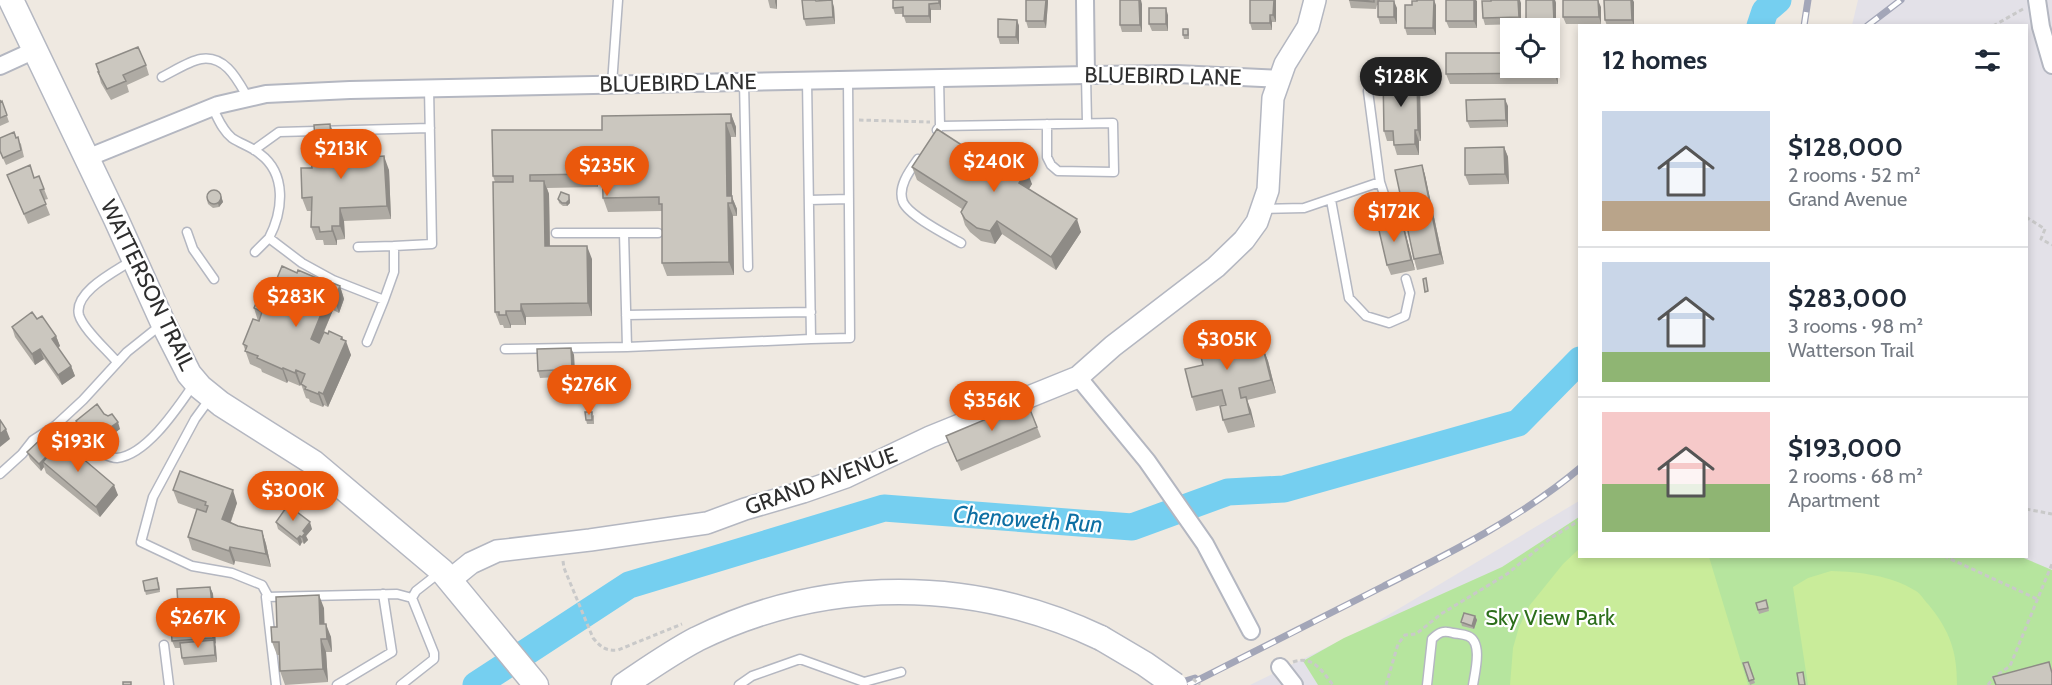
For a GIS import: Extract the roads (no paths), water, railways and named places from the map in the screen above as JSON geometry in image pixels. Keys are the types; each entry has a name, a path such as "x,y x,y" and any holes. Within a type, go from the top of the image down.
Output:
{"main road":[{"name":"WATTERSON TRAIL","path":"11,0 180,359 203,389 314,463 446,576 533,681"},
{"path":"624,685 666,656 732,623 801,602 846,594 885,591 963,595 1040,613 1101,638 1146,664 1175,685"}],"street":[{"path":"1085,0 1086,75"},
{"name":"GRAND AVENUE","path":"446,576 497,551 707,523 846,477 940,433 1078,376 1113,346 1216,267 1244,240 1257,222 1268,190 1273,98 1286,64 1308,27 1315,0"},
{"path":"2033,3 2052,65"},
{"path":"0,66 35,51"},
{"name":"BLUEBIRD LANE","path":"87,158 212,107 278,93 1086,75 1177,74 1280,79"},
{"path":"1078,376 1113,416 1205,544 1251,631"},
{"path":"1280,667 1294,685"}],"lane":[{"path":"612,84 618,0"},
{"path":"162,77 201,59 215,60 228,67 248,98"},
{"path":"1086,75 1087,123"},
{"path":"934,134 940,124 939,78"},
{"path":"807,80 811,339"},
{"path":"505,349 627,347 850,338 848,80"},
{"path":"744,82 748,267"},
{"path":"358,247 432,244 429,88"},
{"path":"1368,91 1380,182 1394,225"},
{"path":"212,107 223,128 233,138 254,150 270,163 278,179 281,196 280,213 269,238 255,252"},
{"path":"940,124 1113,123 1114,172 1058,171 1047,157 1047,124"},
{"path":"254,150 279,132 430,128"},
{"path":"923,151 906,177 902,189 903,202 912,212 961,243"},
{"path":"1262,209 1304,208 1380,182"},
{"path":"809,200 849,199"},
{"path":"1331,200 1349,298 1366,316 1389,324 1405,316 1410,293 1406,279"},
{"path":"187,232 193,249 214,279"},
{"path":"556,233 658,233"},
{"path":"624,233 627,347"},
{"path":"269,238 302,263 333,280 384,300"},
{"path":"367,342 394,272 394,246"},
{"path":"117,362 87,328 79,314 80,301 93,285 134,259"},
{"path":"626,315 811,312"},
{"path":"0,474 33,440 56,425 117,362 163,323"},
{"path":"56,425 85,448 116,458 130,453 148,440 203,389"},
{"path":"203,389 195,419 153,497 141,542 192,566 232,573 262,585 268,596"},
{"path":"412,598 416,591 446,576"},
{"path":"337,685 392,652 383,594"},
{"path":"268,596 397,594 412,598"},
{"path":"268,596 265,599 276,685"},
{"path":"400,685 434,659 434,653 412,598"},
{"path":"1427,685 1432,639 1446,631 1469,636 1474,640 1477,651 1473,685"},
{"path":"164,645 169,685"},
{"path":"739,685 752,675 800,660 864,682 901,672"}],"waterway":[{"name":"Chenoweth Run","path":"1761,24 1765,11 1778,0"},
{"name":"Chenoweth Run","path":"476,685 629,585 884,508 1132,527 1228,492 1284,489 1518,423 1578,362"}],"railway":[{"path":"1804,24 1808,0"},
{"path":"1870,24 1901,0"},
{"path":"1188,685 1461,547 1510,518 1578,470"},
{"path":"1172,685 1195,678"}],"park label":[{"name":"Sky View Park","path":"1550,617"}]}
